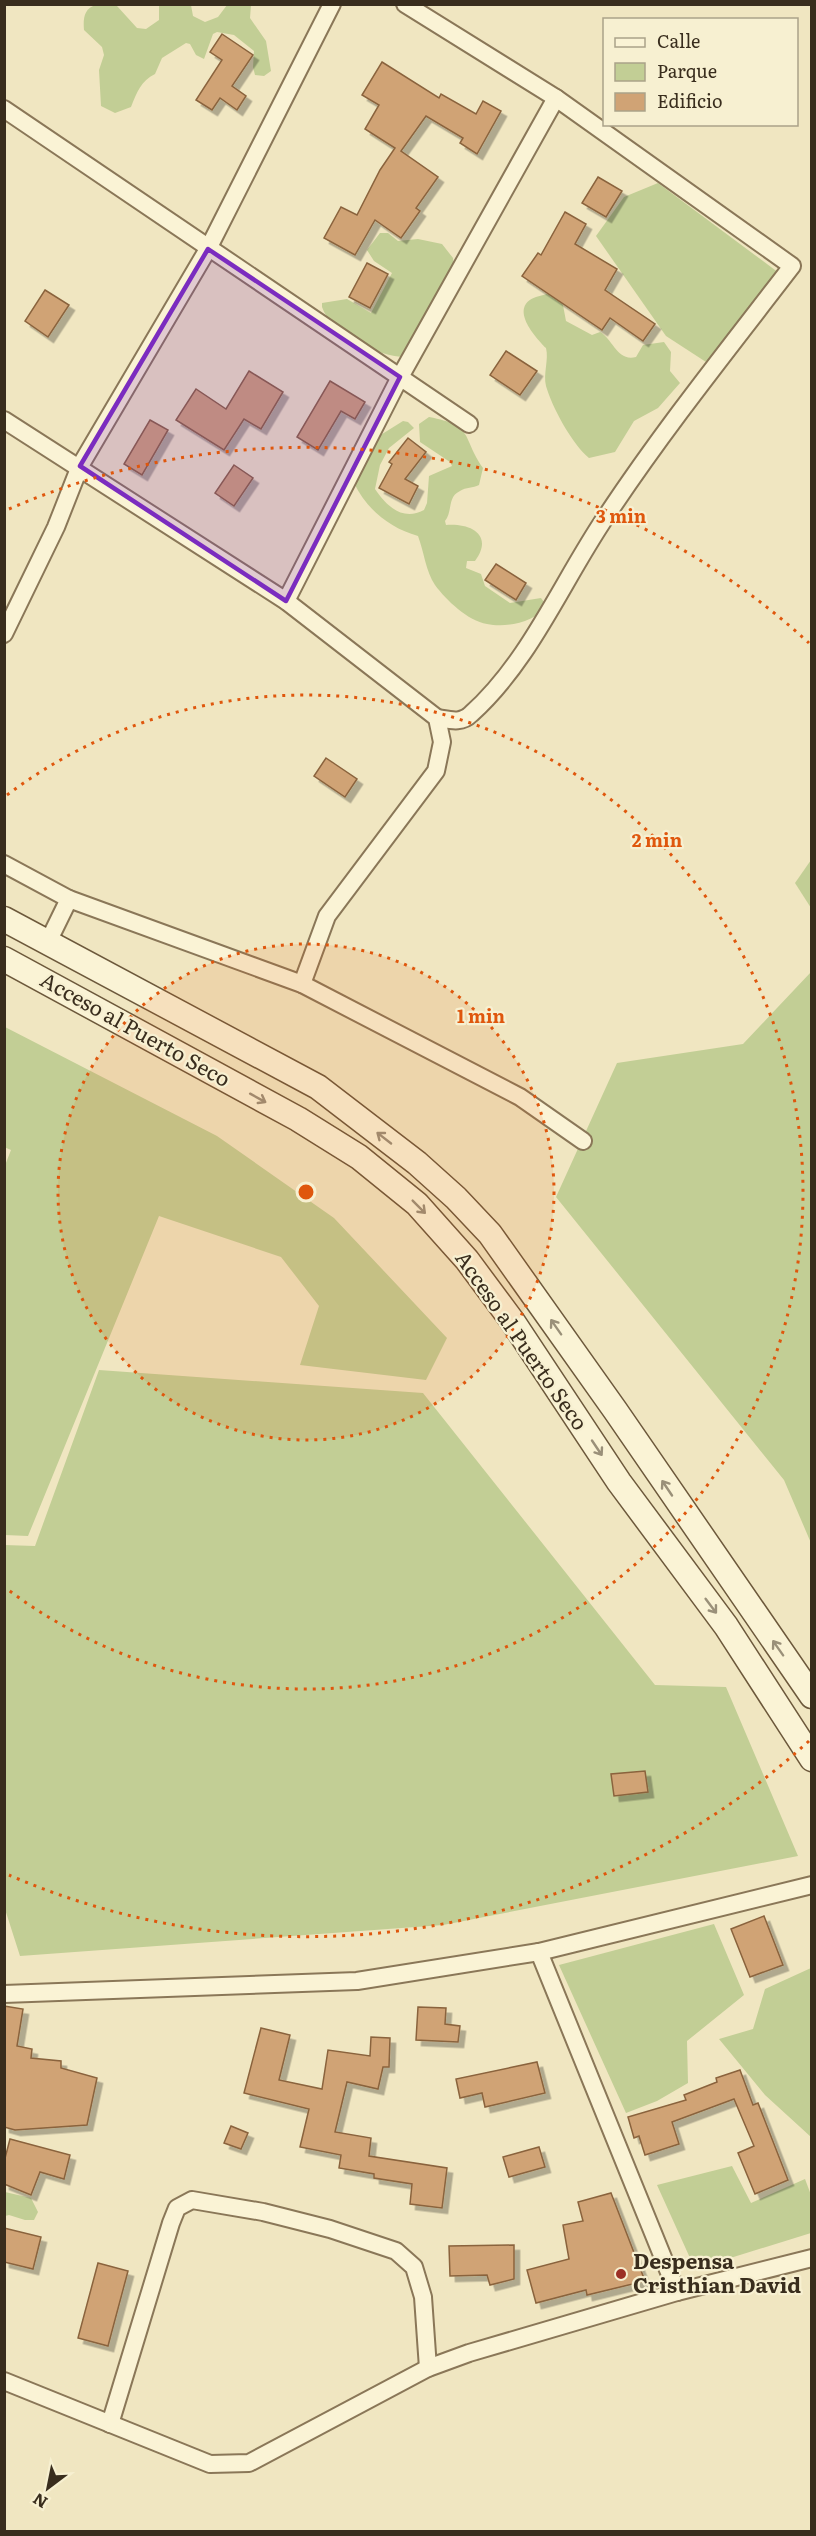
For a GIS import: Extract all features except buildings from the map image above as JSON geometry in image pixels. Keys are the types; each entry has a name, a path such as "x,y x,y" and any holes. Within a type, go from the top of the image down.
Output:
{"main road":[{"name":"Acceso al Puerto Seco","path":"4,919 318,1087 417,1163 456,1198 496,1244 812,1696"},
{"name":"Acceso al Puerto Seco","path":"4,959 298,1119 359,1157 417,1204 467,1260 513,1322 620,1482 726,1626 812,1759"}],"street":[{"path":"4,634 56,527 80,466 208,249 332,4"},
{"path":"4,420 80,466 285,600 437,718 458,722 469,717 493,693 541,625 606,516 792,266 556,98 405,4"},
{"path":"285,600 400,377 556,98"},
{"path":"4,109 469,424"},
{"path":"302,984 327,916 436,771 442,742 437,718"},
{"path":"4,864 69,899 302,984 520,1097 583,1141"},
{"path":"48,942 69,899"},
{"path":"4,1994 357,1981 539,1952 812,1885"},
{"path":"539,1952 677,2292"},
{"path":"110,2424 171,2223 177,2208 192,2200 263,2212 319,2226 396,2251 414,2267 423,2297 428,2368"},
{"path":"4,2381 210,2464 249,2463 428,2368 469,2353 677,2292 812,2258"}],"highlighted area":[{"path":"208,249 400,377 286,601 80,466"}],"green space":[{"path":"96,5 117,6 137,28 146,29 159,20 159,5 191,5 193,16 205,22 218,17 227,5 251,5 250,18 266,41 271,71 264,76 255,75 254,51 234,35 217,32 213,34 204,59 196,55 190,44 186,43 162,58 155,74 140,88 131,107 115,113 101,106 99,70 104,55 102,47 84,30 85,14"},
{"path":"658,183 779,273 706,362 666,336 596,236 624,197"},
{"path":"380,233 388,233 398,241 418,239 442,244 453,258 454,267 429,307 407,357 371,349 346,335 327,317 322,307 322,303 347,299 371,313 392,273 374,261 367,250"},
{"path":"554,291 562,300 566,321 592,335 600,332 624,356 636,357 643,345 664,342 671,352 670,371 680,383 658,408 634,421 615,452 589,458 570,435 549,395 545,381 546,348 526,322 524,308 536,297"},
{"path":"429,417 444,420 460,429 483,468 479,485 462,490 453,497 445,521 446,525 464,526 471,529 481,538 480,552 475,561 467,561 466,568 481,574 485,586 510,603 541,598 546,605 528,620 502,625 487,624 472,619 458,609 432,580 418,536 380,517 359,493 354,483 379,436 403,421 408,422 414,428 389,448 380,465 375,489 384,501 402,513 409,514 424,510 427,503 429,476 452,466 450,462 420,442 419,424"},
{"path":"811,860 811,908 795,883"},
{"path":"811,972 811,1543 784,1480 556,1197 617,1063 743,1044"},
{"path":"5,1027 217,1136 334,1218 447,1338 426,1380 300,1365 319,1306 281,1257 159,1216 28,1536 5,1535 4,1168 11,1150 4,1147"},
{"path":"99,1370 423,1393 655,1685 726,1687 798,1856 443,1925 20,1956 4,1906 4,1545 35,1546"},
{"path":"714,1924 744,1995 687,2041 688,2083 657,2101 626,2113 559,1965"},
{"path":"811,1968 811,2137 765,2095 719,2039 753,2029 765,1989"},
{"path":"732,2166 751,2203 805,2179 811,2195 811,2233 695,2269 657,2185"},
{"path":"5,2192 31,2198 38,2212 34,2220 5,2216"}],"place":[{"name":"Despensa Cristhian David","path":"621,2274"}]}
